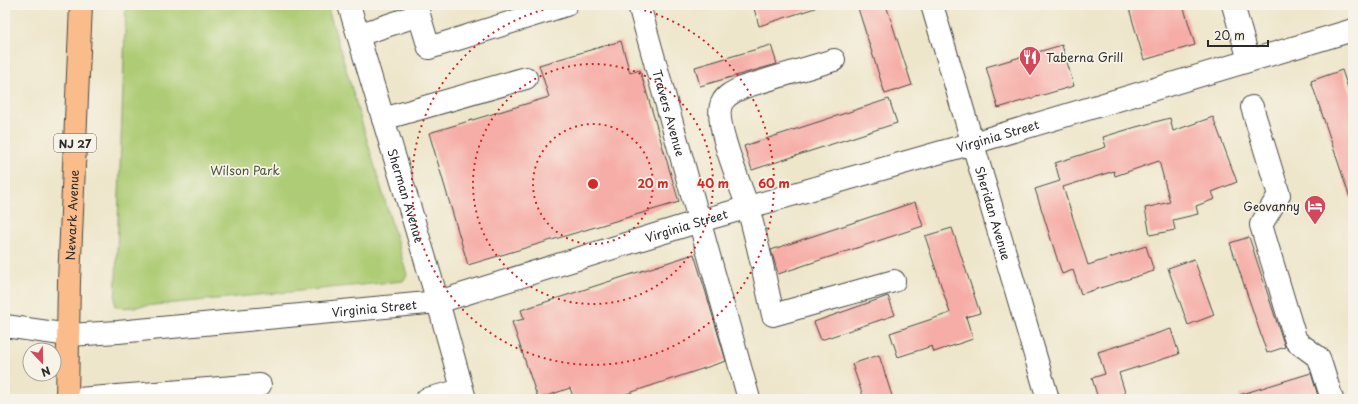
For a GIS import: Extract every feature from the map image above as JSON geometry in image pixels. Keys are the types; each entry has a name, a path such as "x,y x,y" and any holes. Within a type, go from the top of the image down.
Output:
{"main road":[{"name":"Newark Avenue","path":"69,335 69,280 81,5"},
{"name":"NJ 27","path":"67,399 69,335"}],"street":[{"name":"Sherman Avenue","path":"349,5 438,302 462,392"},
{"path":"358,35 418,10 429,48 566,5"},
{"name":"Travers Avenue","path":"639,5 749,399"},
{"name":"Sheridan Avenue","path":"932,5 1048,399"},
{"path":"1233,5 1249,60"},
{"name":"Virginia Street","path":"5,326 69,335 118,332 438,302 700,221 973,143 1353,30"},
{"path":"834,60 744,87 730,94 721,103 720,118 723,133 734,172 748,208 773,315 894,281"},
{"path":"383,119 526,78"},
{"path":"1252,107 1279,195 1261,225 1296,342 1319,358 1332,399"},
{"path":"78,399 260,385"},
{"path":"427,399 462,392"}],"green space":[{"name":"Wilson Park","path":"126,5 327,5 407,275 403,281 123,308 115,306"}],"building":[{"path":"753,5 814,5 815,8 759,26"},
{"path":"857,5 886,5 912,85 885,94"},
{"path":"1128,5 1183,5 1195,45 1144,60"},
{"path":"621,41 630,73 640,70 679,202 468,265 429,133 549,97 539,65"},
{"path":"771,45 777,64 700,86 695,67"},
{"name":"Taberna Grill","path":"1062,45 1074,86 998,108 986,67"},
{"path":"1342,70 1353,103 1353,197 1350,198 1311,81"},
{"path":"889,99 897,123 752,170 744,146"},
{"path":"1213,117 1237,182 1212,192 1215,199 1196,206 1198,214 1173,220 1175,230 1150,235 1145,208 1170,202 1159,161 1115,176 1114,171 1063,187 1088,265 1146,246 1154,271 1081,294 1073,270 1062,274 1035,189 1060,181 1055,163 1106,147 1103,137 1170,118 1173,131"},
{"path":"915,202 923,226 778,274 771,250"},
{"path":"952,228 980,313 966,317 973,339 934,352 932,346 898,357 890,333 950,313 925,236"},
{"path":"1249,237 1285,347 1267,353 1230,243"},
{"path":"694,254 726,361 611,399 574,399 570,388 538,399 512,322 524,319 521,310"},
{"path":"1194,259 1214,315 1188,325 1168,268"},
{"path":"888,296 895,315 821,340 814,322"},
{"path":"1171,329 1179,354 1119,373 1127,399 1098,399 1092,378 1105,374 1098,352"},
{"path":"879,355 893,399 864,399 852,364"},
{"path":"1311,373 1318,396 1308,399 1240,399 1239,395"}],"place":[{"name":"Taberna Grill","path":"1030,76"},
{"name":"Geovanny","path":"1315,226"}]}
